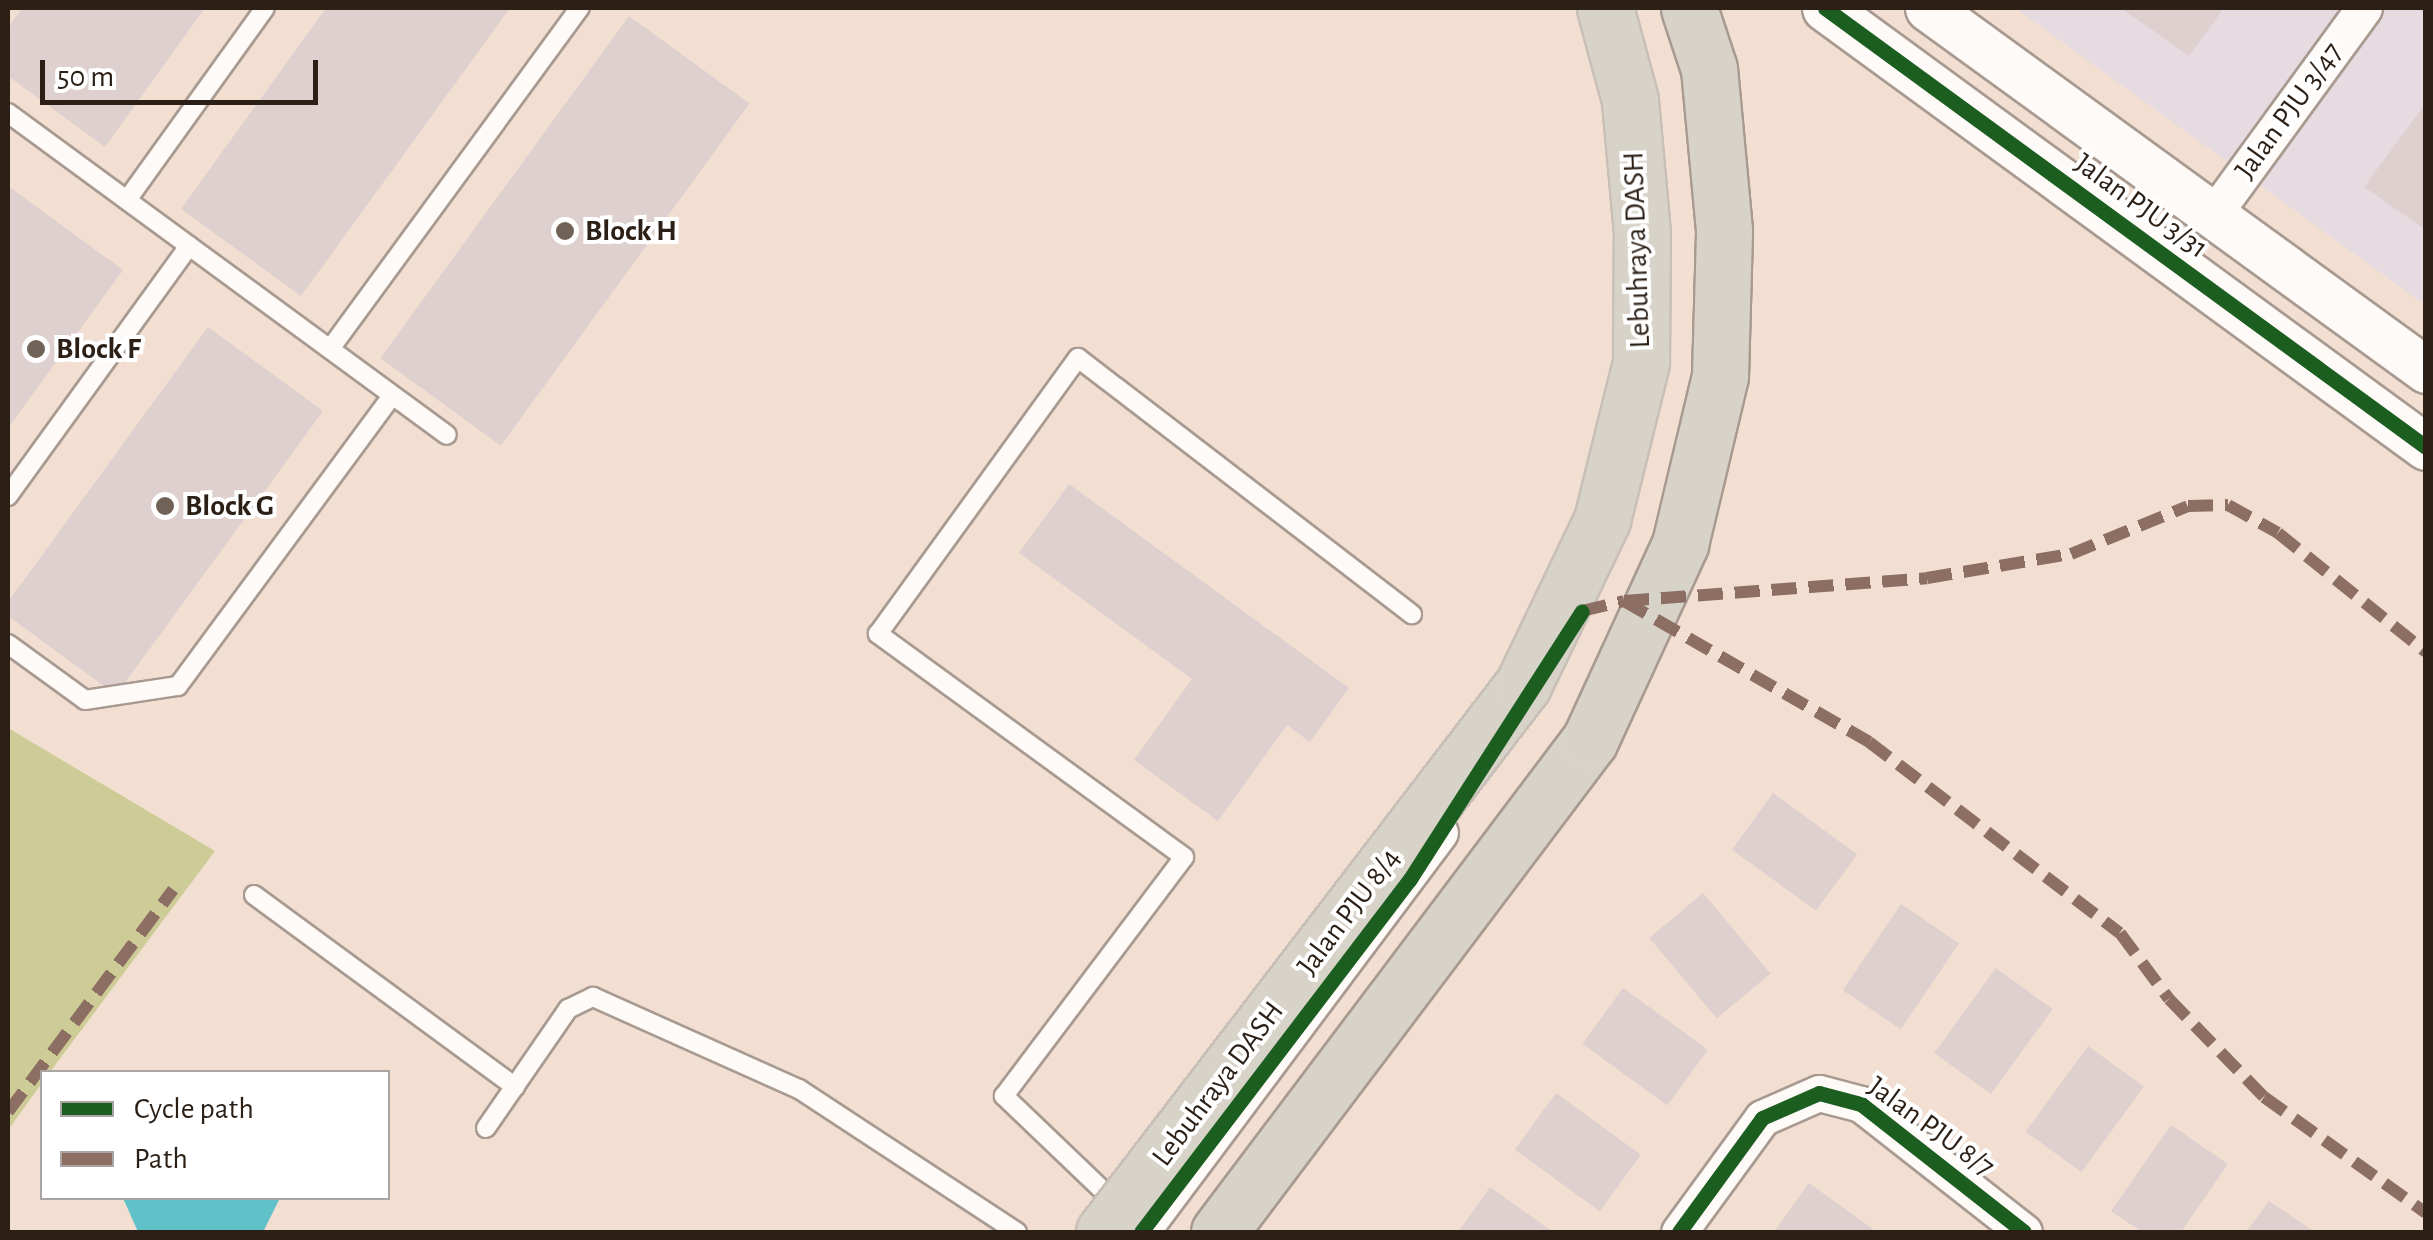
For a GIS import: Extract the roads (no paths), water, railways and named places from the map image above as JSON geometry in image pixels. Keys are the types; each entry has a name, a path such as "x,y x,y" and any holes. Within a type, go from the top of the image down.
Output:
{"highway":[{"name":"Lebuhraya DASH","path":"1130,1231 1523,685 1602,520 1641,362 1642,252 1630,100 1605,8"},
{"path":"1218,1232 1590,740 1680,544 1720,376 1724,230 1708,70 1690,8"}],"street":[{"name":"Jalan PJU 3/31","path":"1825,8 2426,447"},
{"name":"Jalan PJU 3/31","path":"1928,8 2426,370"},
{"name":"Jalan PJU 3/47","path":"2213,215 2364,8"},
{"name":"Jalan PJU 8/4","path":"1130,1231 1410,879 1582,611"},
{"name":"Jalan PJU 8/7","path":"1679,1232 1762,1118 1819,1093 1861,1104 2024,1232"}],"lane":[{"path":"126,200 265,8"},
{"path":"330,350 580,8"},
{"path":"8,113 446,435"},
{"path":"8,496 189,246"},
{"path":"1130,1231 1004,1096 1184,857 878,634 1078,358 1412,614"},
{"path":"8,644 84,700 178,686 392,396"},
{"path":"254,895 514,1087"},
{"path":"486,1128 568,1010 583,999 602,1000 799,1089 1016,1232"}],"water":[{"path":"124,1200 279,1200 263,1232 138,1232"}],"place":[{"name":"Block H","path":"565,231"},
{"name":"Block F","path":"36,349"},
{"name":"Block G","path":"165,506"}]}
